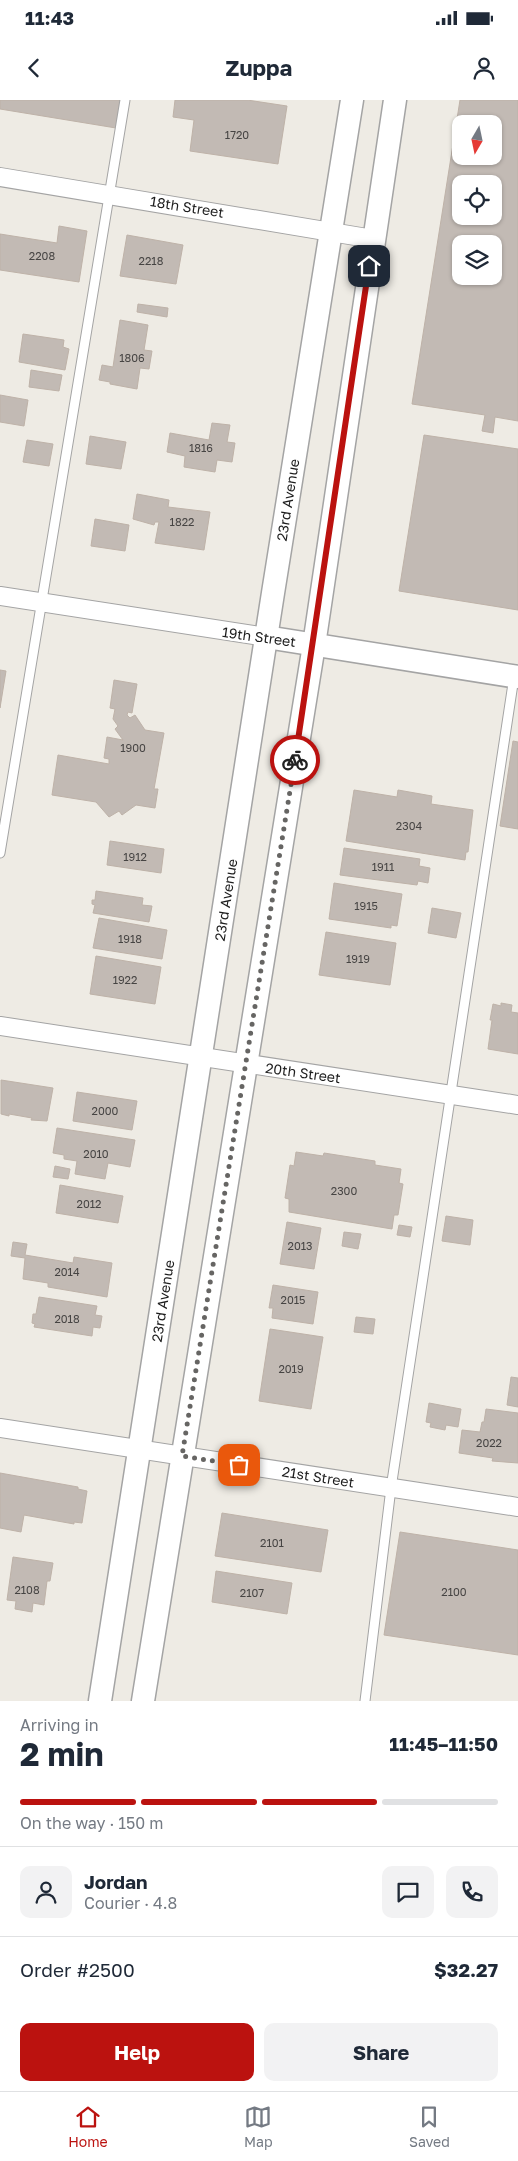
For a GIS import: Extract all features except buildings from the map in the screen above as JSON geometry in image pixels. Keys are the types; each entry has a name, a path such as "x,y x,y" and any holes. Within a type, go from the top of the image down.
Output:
{"street":[{"name":"23rd Avenue","path":"100,1701 352,100"},
{"path":"143,1701 314,645 395,100"},
{"name":"18th Street","path":"0,176 373,239"},
{"name":"19th Street","path":"0,596 516,677"},
{"name":"20th Street","path":"0,1026 518,1105"},
{"name":"21st Street","path":"0,1428 518,1507"}],"lane":[{"path":"0,853 125,100"},
{"path":"365,1701 391,1488 449,1095 516,677"}],"way so far":[{"path":"239,1465 182,1456 295,760"}],"route":[{"path":"295,760 314,645 369,266"}]}
